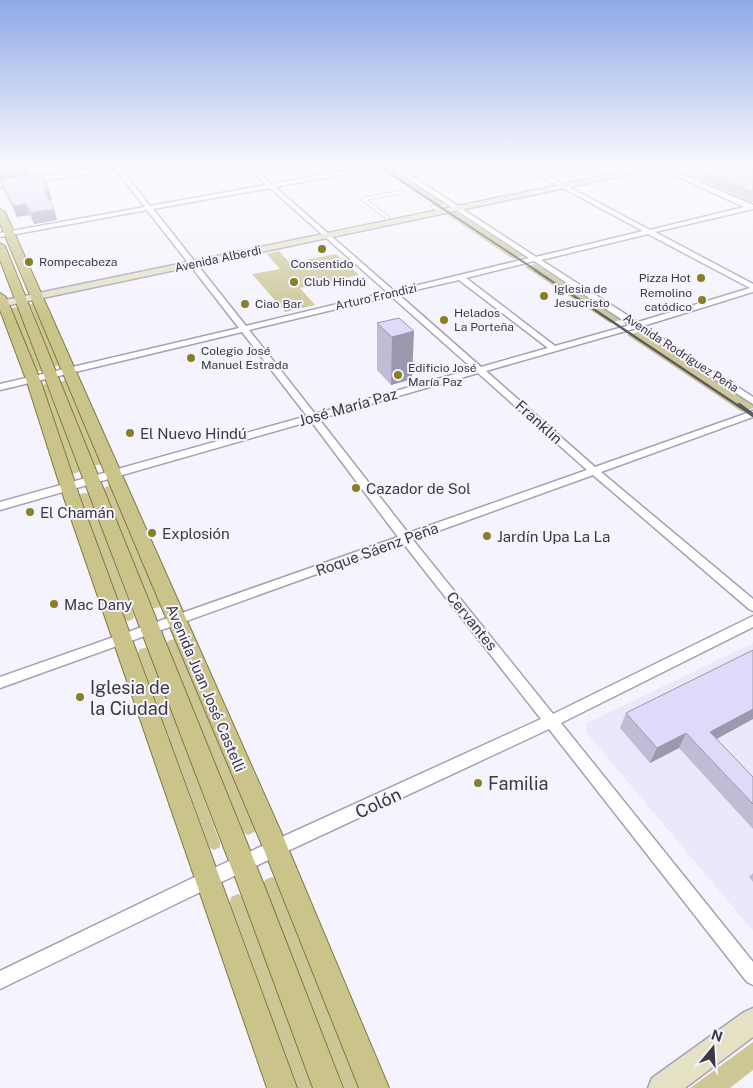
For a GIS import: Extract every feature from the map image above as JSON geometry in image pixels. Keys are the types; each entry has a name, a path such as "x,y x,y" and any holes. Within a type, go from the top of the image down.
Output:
{"main road":[{"path":"1,216 14,297"},
{"name":"Avenida Alberdi","path":"325,234 400,216"},
{"name":"Avenida Alberdi","path":"14,297 407,216"},
{"path":"0,246 14,297"},
{"name":"Avenida Juan José Castelli","path":"14,297 51,375 90,480 243,865 328,1088"},
{"name":"Avenida Juan José Castelli","path":"14,297 51,375 114,473 276,850 374,1088"},
{"name":"Avenida Juan José Castelli","path":"51,375 67,487 210,880 282,1088"},
{"path":"662,1088 753,1022"}],"street":[{"path":"5,234 106,216"},
{"name":"Cervantes","path":"155,216 406,539 753,976"},
{"name":"Franklin","path":"304,216 593,470 753,606"},
{"name":"Avenida Rodríguez Peña","path":"468,216 638,324 753,401"},
{"path":"619,216 753,288"},
{"name":"Arturo Frondizi","path":"0,387 719,216"},
{"path":"460,277 553,348"},
{"name":"José María Paz","path":"0,506 638,324 753,288"},
{"name":"Roque Sáenz Peña","path":"0,683 753,414"},
{"name":"Colón","path":"0,980 552,721 753,621"}],"shaded area":[{"path":"449,216 461,216 524,256 513,259"},
{"name":"Club Hindú","path":"279,251 290,263 336,254 359,275 300,288 315,305 285,312 252,274 280,269 267,254"},
{"path":"535,264 623,319 610,323 525,267"},
{"path":"30,304 34,304 60,365 54,367"},
{"path":"18,307 41,371 35,371 11,308"},
{"path":"642,331 753,403 753,408 742,412 627,335"},
{"path":"65,380 102,464 93,466 59,383"},
{"path":"46,384 80,469 79,472 72,474 69,472 42,385"},
{"path":"110,485 162,604 161,607 150,609 102,489"},
{"path":"80,494 89,494 134,616 133,619 128,621 125,620 78,497"},
{"path":"174,639 179,641 256,826 256,831 248,835 244,833 166,645 168,641"},
{"path":"753,643 753,931 586,732 587,723"},
{"path":"140,649 150,649 220,843 220,847 214,850 210,848 138,653"},
{"path":"272,877 278,880 364,1088 344,1088 262,888 265,880"},
{"path":"238,894 244,897 316,1088 297,1088 230,903 231,897"},
{"path":"753,1042 753,1070 730,1088 690,1088"}],"building":[{"path":"399,318 414,331 392,337 377,323"},
{"path":"753,650 753,709 710,732 753,777 753,804 686,733 657,748 626,713"}],"railway":[{"path":"454,216 537,271"},
{"path":"535,270 740,407"},
{"path":"739,405 753,415"}],"place":[{"name":"Consentido","path":"322,249"},
{"name":"Rompecabeza","path":"29,262"},
{"name":"Pizza Hot","path":"701,278"},
{"name":"Club Hindú","path":"294,282"},
{"name":"Iglesia de Jesucristo","path":"544,296"},
{"name":"Remolino catódico","path":"702,300"},
{"name":"Ciao Bar","path":"245,304"},
{"name":"Helados La Porteña","path":"444,320"},
{"name":"Colegio José Manuel Estrada","path":"191,358"},
{"name":"Edificio José María Paz","path":"398,375"},
{"name":"El Nuevo Hindú","path":"130,433"},
{"name":"Cazador de Sol","path":"356,488"},
{"name":"El Chamán","path":"30,512"},
{"name":"Explosión","path":"152,533"},
{"name":"Jardín Upa La La","path":"487,536"},
{"name":"Mac Dany","path":"54,604"},
{"name":"Iglesia de la Ciudad","path":"80,697"},
{"name":"Familia","path":"478,783"}]}
